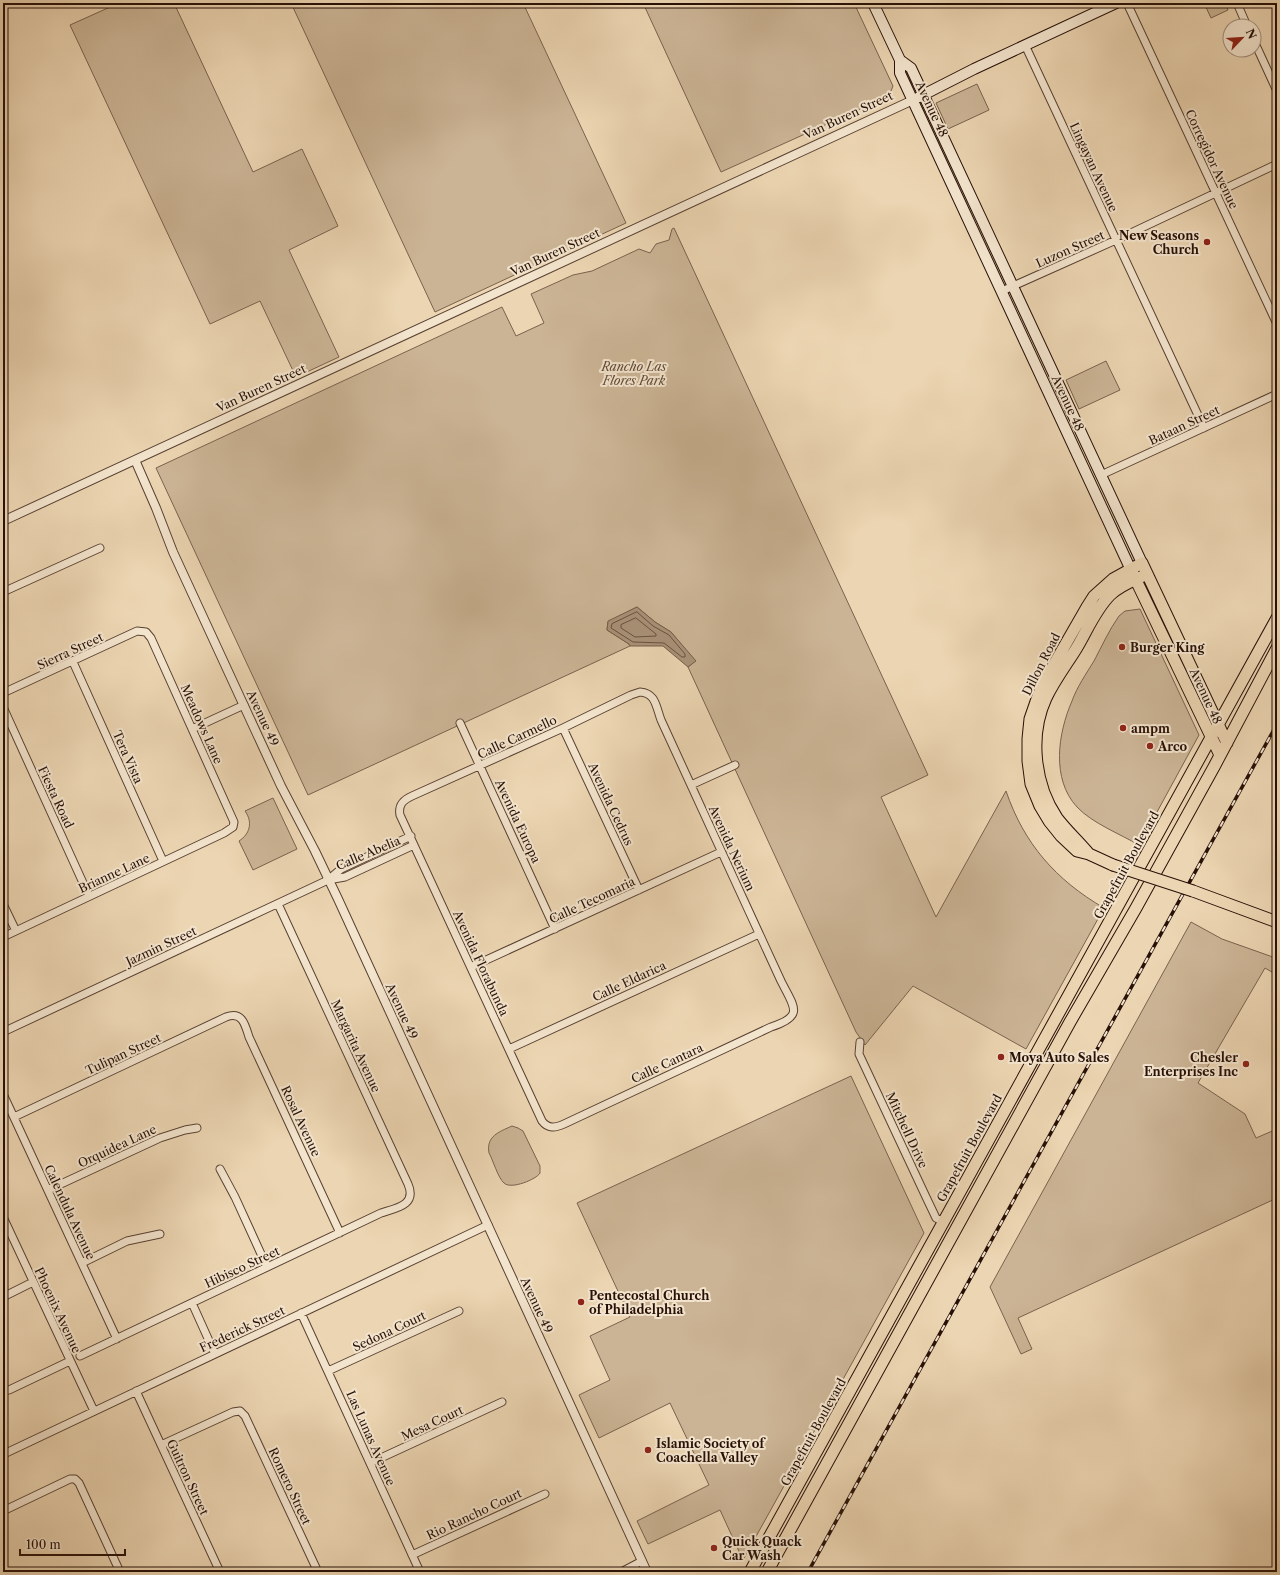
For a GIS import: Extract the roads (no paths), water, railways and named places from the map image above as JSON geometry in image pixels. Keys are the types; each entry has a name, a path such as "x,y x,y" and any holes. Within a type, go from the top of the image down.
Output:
{"main road":[{"name":"Avenue 48","path":"873,3 900,60 900,73 1130,568 1220,755"},
{"name":"Van Buren Street","path":"913,100 1116,3"},
{"name":"Avenue 48","path":"900,60 911,68 924,94 1227,743"},
{"path":"1050,394 1062,407 1092,472 1095,475 1101,475"},
{"name":"Dillon Road","path":"1142,562 1107,583 1094,596 1045,680 1035,703 1029,728 1027,745 1031,784 1040,806 1055,829 1067,843 1077,851 1277,922"},
{"name":"Dillon Road","path":"1089,854 1058,818 1048,802 1040,781 1038,768 1036,752 1038,729 1046,699 1096,613 1111,594 1119,588 1147,574"},
{"name":"Grapefruit Boulevard","path":"750,1572 1277,618"},
{"path":"767,1572 1070,1022 1136,908 1227,743 1277,648"},
{"path":"879,1370 886,1343 941,1244 945,1234 944,1222"}],"street":[{"name":"Corregidor Avenue","path":"1127,3 1277,324"},
{"path":"1236,3 1243,18"},
{"name":"Lingayan Avenue","path":"1026,45 1204,428"},
{"path":"1262,58 1277,91"},
{"name":"Van Buren Street","path":"3,522 913,100"},
{"name":"Luzon Street","path":"1002,291 1116,240 1277,164"},
{"name":"Bataan Street","path":"1101,475 1277,394"},
{"name":"Avenue 49","path":"135,460 173,552 281,786 328,880 647,1572"},
{"path":"3,592 100,548"},
{"name":"Sierra Street","path":"3,693 73,662 137,631 146,632"},
{"name":"Meadows Lane","path":"146,632 152,638 192,730 232,816 234,822 233,827"},
{"name":"Tera Vista","path":"73,662 164,861"},
{"name":"Calle Carmello","path":"400,806 406,799 564,728 636,693 645,692"},
{"name":"Avenida Nerium","path":"645,692 650,694 653,698 661,720 759,934 781,981 794,1004 793,1014"},
{"path":"192,730 244,705"},
{"name":"Fiesta Road","path":"3,707 89,896"},
{"name":"Avenida Europa","path":"460,722 555,929"},
{"name":"Avenida Cedrus","path":"564,728 639,890"},
{"path":"691,785 734,765"},
{"name":"Avenida Florabunda","path":"400,806 400,815 542,1121 549,1127"},
{"name":"Brianne Lane","path":"3,937 224,833 233,827"},
{"name":"Calle Abelia","path":"328,880 341,869 410,836"},
{"name":"Calle Abelia","path":"328,880 345,877 414,845"},
{"name":"Calle Tecomaria","path":"471,967 722,852"},
{"name":"Jazmin Street","path":"3,1032 328,880"},
{"path":"3,904 16,931"},
{"name":"Margarita Avenue","path":"278,904 411,1190 410,1197"},
{"name":"Calle Eldarica","path":"509,1049 759,934"},
{"name":"Calle Cantara","path":"549,1127 564,1124 771,1027 786,1022 793,1014"},
{"name":"Tulipan Street","path":"14,1117 226,1017 232,1015 238,1016 242,1019"},
{"name":"Rosal Avenue","path":"242,1019 340,1233"},
{"name":"Mitchell Drive","path":"860,1042 860,1054 866,1068 936,1218 944,1222"},
{"name":"Calendula Avenue","path":"3,1094 117,1339"},
{"name":"Orquidea Lane","path":"48,1190 172,1133 197,1128"},
{"path":"220,1169 268,1267"},
{"name":"Hibisco Street","path":"80,1356 382,1213 403,1205 410,1197"},
{"name":"Phoenix Avenue","path":"3,1217 94,1411"},
{"name":"Frederick Street","path":"4,1454 488,1225"},
{"path":"82,1263 127,1242 160,1234"},
{"path":"3,1297 33,1282"},
{"path":"192,1303 215,1354"},
{"name":"Sedona Court","path":"328,1371 459,1311"},
{"name":"Las Lunas Avenue","path":"301,1313 420,1572"},
{"path":"9,1390 70,1361"},
{"name":"Guitron Street","path":"136,1391 220,1572"},
{"name":"Mesa Court","path":"370,1463 502,1402"},
{"name":"Romero Street","path":"161,1445 233,1412 240,1411 245,1416 318,1572"},
{"path":"3,1511 70,1479 75,1479 79,1483 120,1572"},
{"name":"Rio Rancho Court","path":"412,1555 545,1494"},
{"path":"621,1572 642,1560"}],"water":[{"path":"637,607 655,622 671,632 696,661 688,667 663,646 630,646 607,630 608,621"}],"railway":[{"path":"808,1572 1277,724"}],"place":[{"name":"New Seasons Church","path":"1207,242"},
{"name":"Burger King","path":"1122,647"},
{"name":"ampm","path":"1123,728"},
{"name":"Arco","path":"1150,746"},
{"name":"Moya Auto Sales","path":"1001,1057"},
{"name":"Chesler Enterprises Inc","path":"1246,1064"},
{"name":"Pentecostal Church of Philadelphia","path":"581,1302"},
{"name":"Islamic Society of Coachella Valley","path":"648,1450"},
{"name":"Quick Quack Car Wash","path":"714,1548"}],"park label":[{"name":"Rancho Las Flores Park","path":"634,373"}]}
